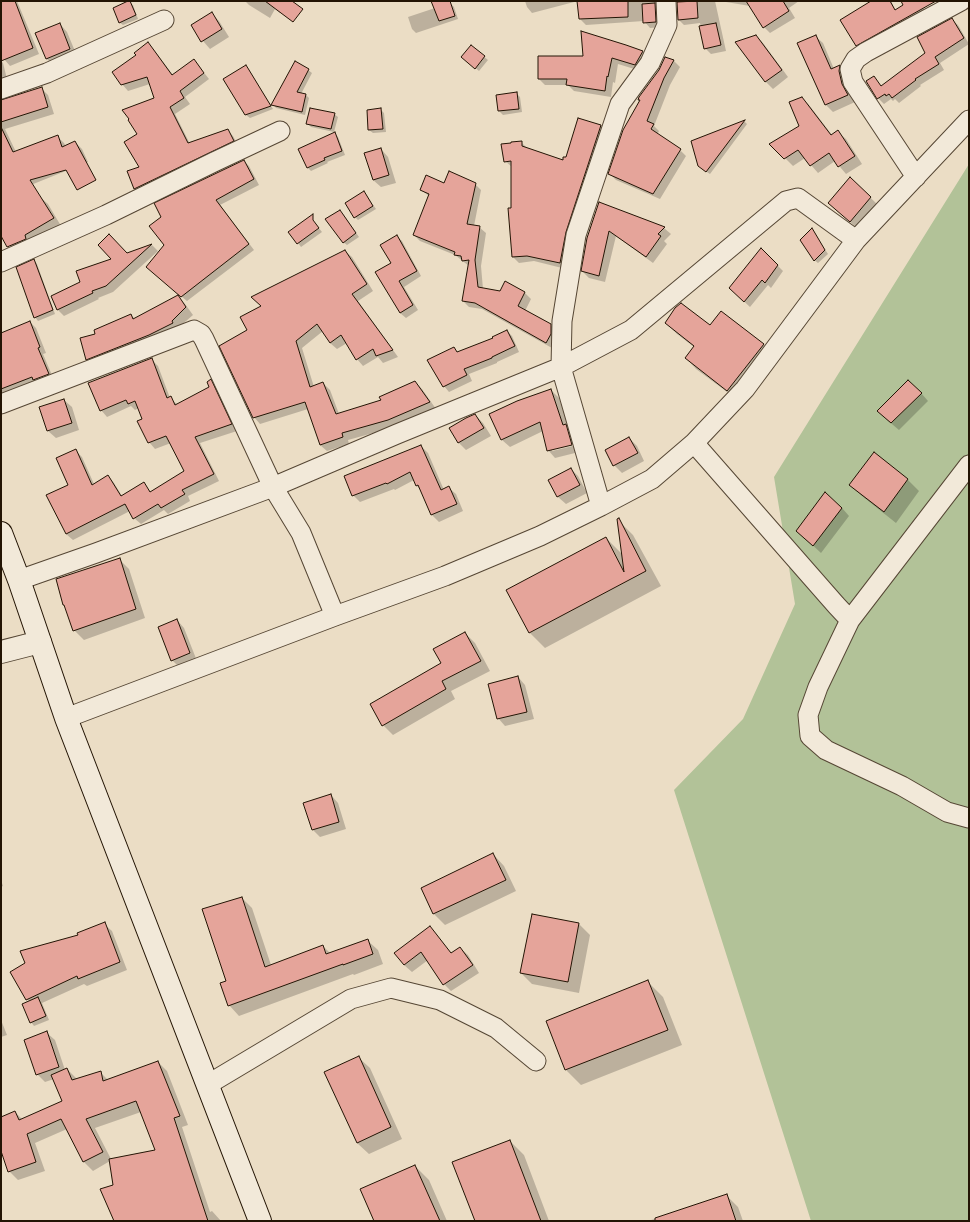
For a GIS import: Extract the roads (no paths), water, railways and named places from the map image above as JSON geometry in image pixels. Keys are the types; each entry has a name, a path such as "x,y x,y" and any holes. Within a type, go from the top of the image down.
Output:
{"main road":[{"path":"1,533 19,580 66,718 260,1221"},
{"path":"1,652 40,642"}],"street":[{"path":"601,506 561,367 562,321 576,235 620,104 650,63 667,25 666,1"},
{"path":"916,177 853,82 850,69 856,59 866,52 961,1"},
{"path":"1,89 47,73 164,20"},
{"path":"66,718 445,576 540,536 652,479 694,444 745,389 856,240 969,120"},
{"path":"1,262 106,215 280,131"},
{"path":"19,580 273,487 397,434 561,367 631,330 786,201 798,198 856,240"},
{"path":"1,404 194,330 201,334 273,487 301,533 335,616"},
{"path":"694,444 850,620"},
{"path":"969,465 850,620 818,687 808,715 810,736 826,750 902,786 947,812 969,818"},
{"path":"207,1085 352,999 391,988 440,1000 496,1028 536,1061"}]}
